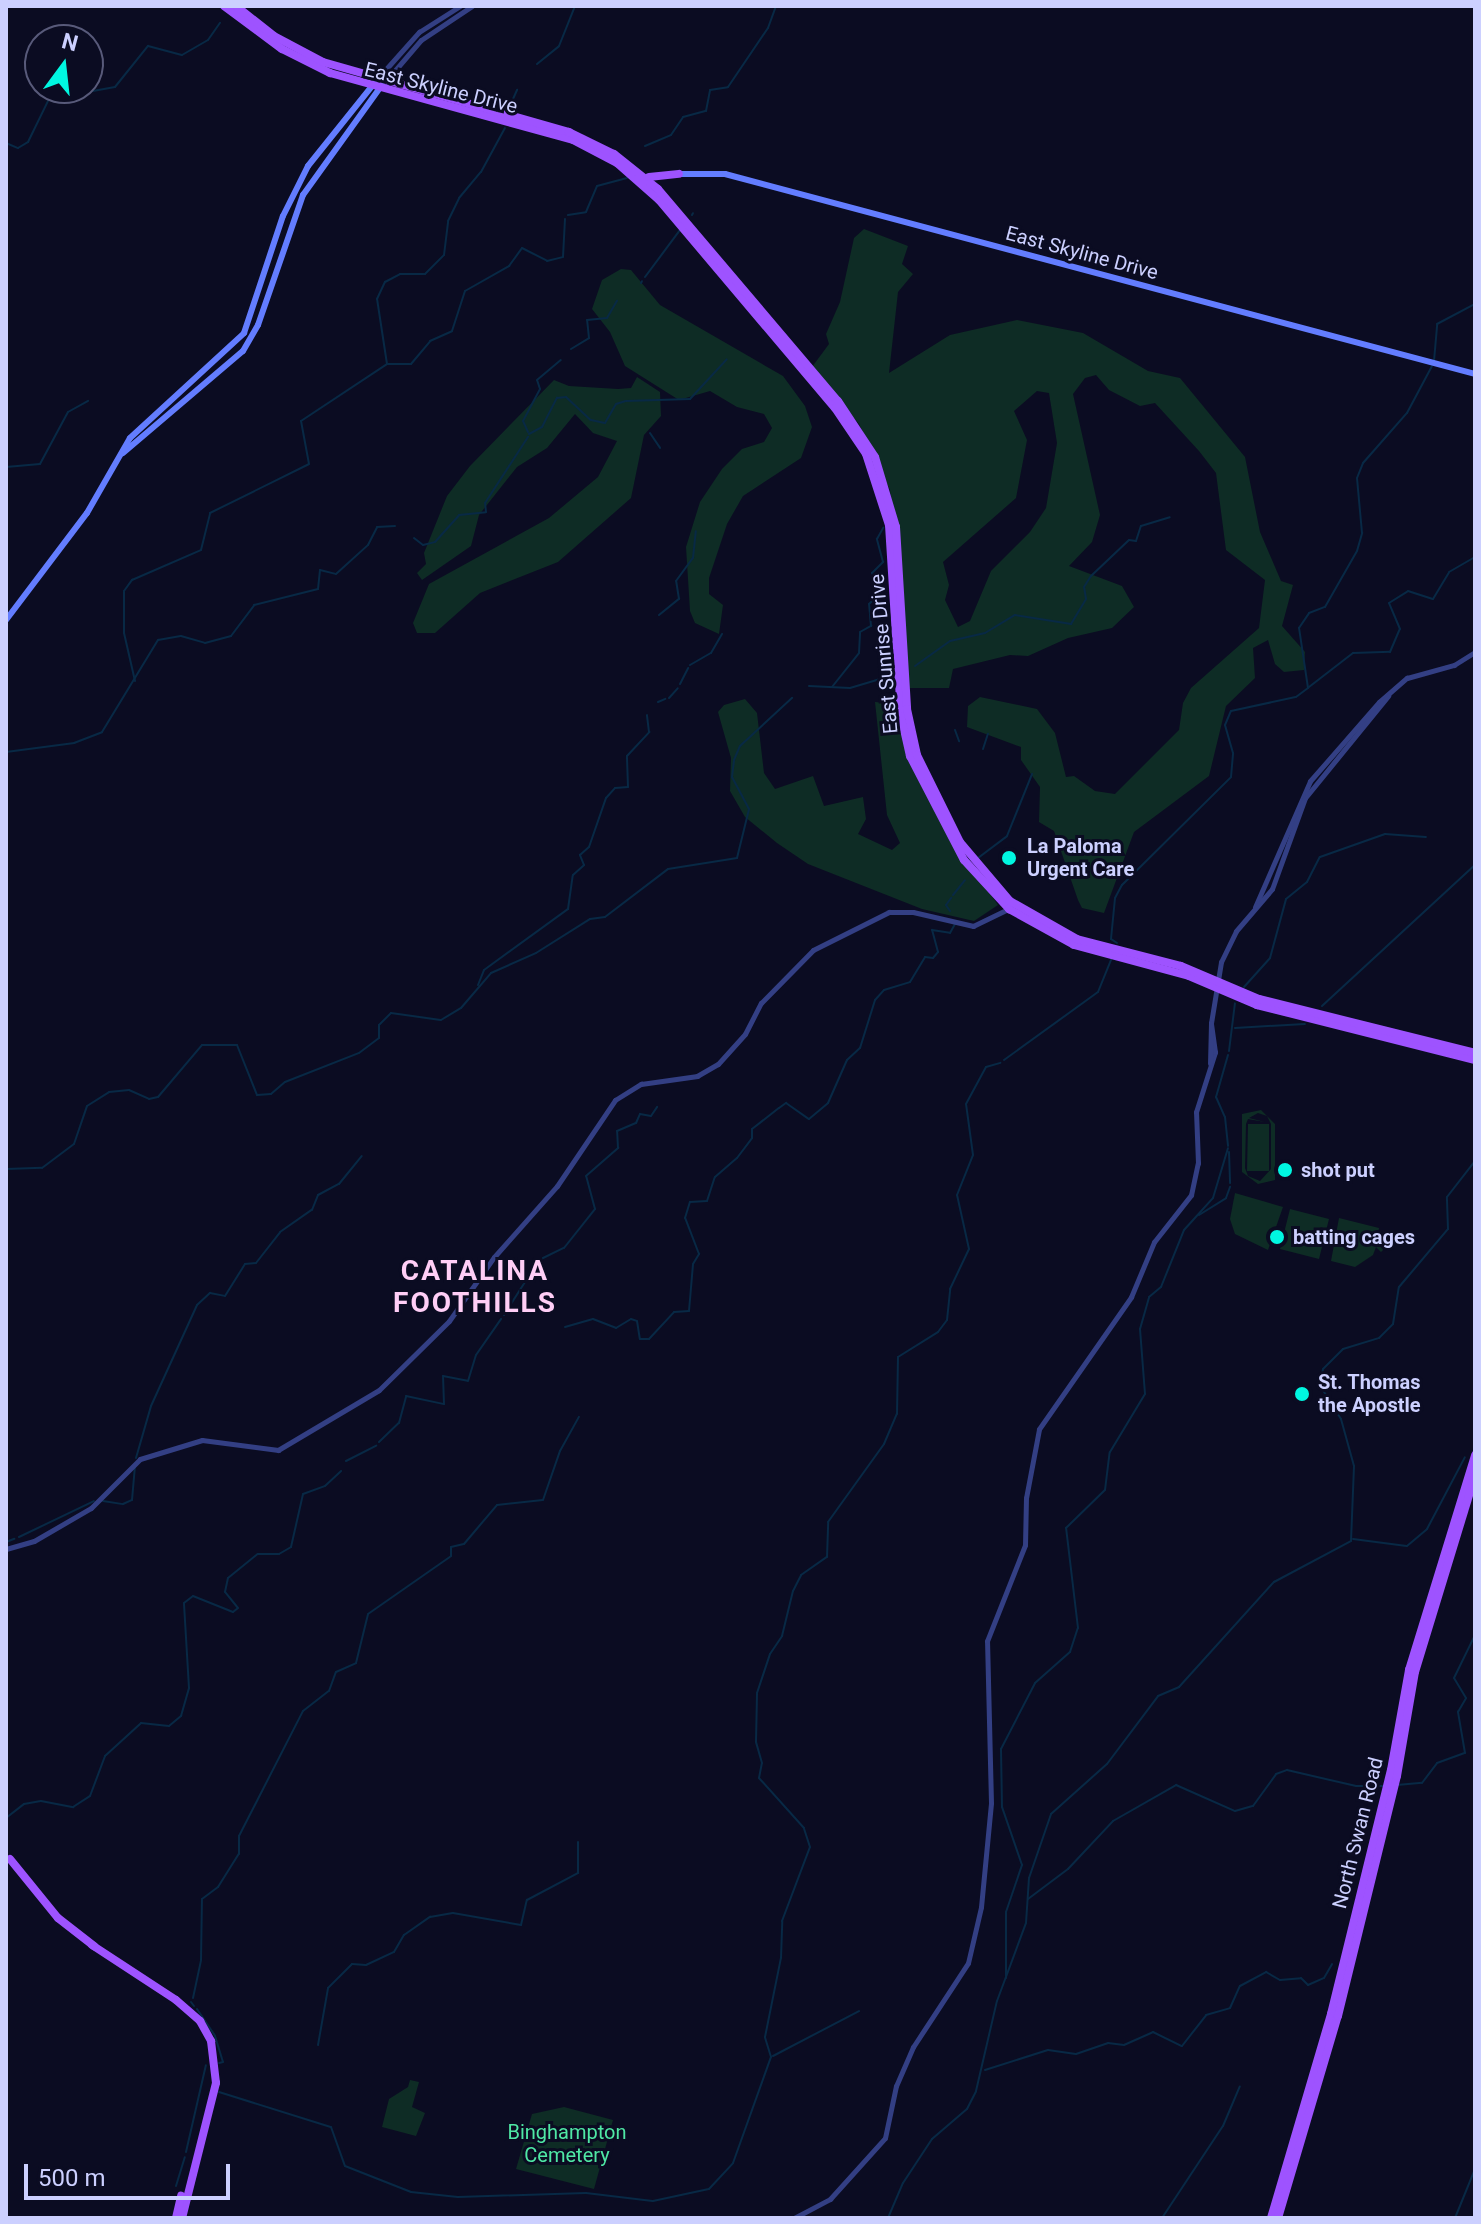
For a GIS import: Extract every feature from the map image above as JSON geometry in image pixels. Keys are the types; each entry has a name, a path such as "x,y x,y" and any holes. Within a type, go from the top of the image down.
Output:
{"main road":[{"name":"East Skyline Drive","path":"224,6 284,42 378,85 510,115 594,142 639,171 658,192"},
{"name":"East Skyline Drive","path":"235,10 303,61 573,140 658,192"},
{"path":"6,620 87,513 117,458 146,421 244,333 283,216 308,166 378,85"},
{"path":"117,458 243,351 258,325 303,195 378,85"},
{"path":"456,108 510,115"},
{"path":"639,171 655,180 679,174"},
{"name":"East Skyline Drive","path":"679,174 725,174 1475,374"},
{"path":"658,192 679,174"},
{"name":"East Sunrise Drive","path":"658,192 860,443 886,508 914,746 957,844 1007,905 1076,942 1273,1003 1475,1053"},
{"name":"East Sunrise Drive","path":"1215,984 1257,1005 1475,1060"},
{"name":"North Swan Road","path":"1271,2218 1335,1999 1391,1770 1409,1670 1475,1455"},
{"name":"North Swan Road","path":"1278,2218 1338,2016 1397,1776 1415,1672 1475,1476"},
{"path":"8,1857 58,1918 194,2016 208,2035 216,2067 182,2218"},
{"path":"176,2218 191,2173"}],"street":[{"path":"378,85 419,32 460,6"},
{"path":"378,85 421,40 472,6"},
{"path":"1215,1052 1211,1023 1215,984 1229,944 1272,875 1300,796 1388,696 1413,675 1454,665 1475,652"},
{"path":"6,1549 34,1541 91,1508 140,1459 202,1440 278,1450 362,1402 432,1342 494,1257 545,1202 622,1093 712,1068 740,1041 761,1003 805,956 872,918 903,911 955,922 982,922 1007,905"},
{"path":"794,2218 830,2199 885,2138 896,2086 913,2047 968,1963 981,1907 991,1803 988,1635 1025,1545 1026,1498 1039,1429 1131,1297 1154,1242 1187,1204 1197,1174 1196,1112 1215,1052 1211,1023"},
{"path":"1210,1063 1212,1038"}],"green space":[{"path":"864,229 908,246 902,264 913,274 898,292 889,373 950,335 1017,320 1083,333 1148,371 1180,378 1245,457 1260,532 1281,581 1293,585 1282,626 1305,652 1304,670 1284,672 1275,664 1268,640 1253,648 1255,678 1226,706 1209,776 1134,832 1104,913 1082,908 1054,831 1039,822 1040,787 1021,760 1021,747 967,727 968,706 980,697 1037,709 1055,733 1066,777 1074,776 1095,791 1115,794 1179,730 1183,703 1191,688 1259,628 1265,580 1226,550 1216,473 1199,451 1155,403 1140,406 1109,390 1096,375 1085,378 1073,394 1100,515 1092,542 1069,566 1122,586 1134,607 1112,628 1068,638 1028,656 1010,655 953,669 949,688 908,688 890,490 859,424 812,367 829,344 826,334 840,302 854,238","holes":["1037,391 1049,393 1057,443 1046,508 1030,532 991,571 970,621 958,627 945,600 949,585 943,562 1016,498 1027,440 1014,411"]},
{"path":"621,269 631,270 660,305 783,376 805,406 812,427 801,458 743,496 727,524 709,578 709,594 723,605 719,634 695,623 690,611 686,547 700,502 722,469 742,449 764,442 772,428 764,414 737,407 710,391 679,400 625,366 610,332 592,309 602,280"},
{"path":"637,377 660,392 661,416 644,435 631,498 558,562 480,593 435,633 417,633 413,623 429,584 549,518 598,477 617,441 593,433 575,414 547,448 517,467 479,515 471,546 422,580 417,573 426,564 424,553 447,496 470,466 554,380 569,386 618,389 631,388"},
{"path":"745,699 757,713 764,773 775,789 813,776 824,806 863,797 866,819 858,834 892,850 900,843 887,815 875,702 898,704 955,845 998,905 974,921 922,909 808,864 745,817 730,791 731,758 718,712 724,705"},
{"path":"1261,1110 1267,1116 1275,1124 1275,1180 1258,1184 1242,1172 1242,1114","holes":["1258,1113 1267,1116 1271,1124 1271,1169 1260,1181 1248,1176 1245,1168 1246,1124 1248,1119 1265,1122 1249,1118"]},
{"path":"1248,1124 1269,1124 1269,1171 1247,1171"},
{"path":"1235,1193 1283,1207 1268,1250 1235,1234 1230,1219"},
{"path":"1290,1209 1329,1219 1319,1259 1280,1249"},
{"path":"1339,1218 1379,1228 1376,1245 1384,1239 1389,1244 1381,1252 1376,1247 1373,1255 1355,1267 1331,1261"},
{"path":"410,2080 419,2082 412,2107 425,2113 416,2136 382,2127 389,2099 408,2087"},
{"name":"Binghampton Cemetery","path":"564,2107 613,2120 594,2189 516,2169 532,2114"}],"waterway":[{"path":"537,64 559,46 575,6"},
{"path":"645,146 671,135 683,117 706,111 710,90 728,87 768,28 776,6"},
{"path":"6,143 18,148 28,142 49,99 115,87 148,46 182,55 208,40 220,23"},
{"path":"509,108 517,90"},
{"path":"135,681 124,633 124,591 132,580 201,550 210,513 309,464 301,421 387,364 377,299 385,282 400,274 425,274 444,255 448,221 459,198 481,172 505,128"},
{"path":"568,215 586,212 597,186 627,178"},
{"path":"387,364 411,364 430,341 452,331 465,291 509,266 522,248 547,261 563,257 565,219"},
{"path":"645,277 680,230"},
{"path":"571,349 589,338 587,320 607,318 617,301"},
{"path":"1434,361 1437,324 1475,304"},
{"path":"529,434 542,427 557,398 566,397 591,420 605,423 616,404 626,401 690,399 727,359"},
{"path":"528,432 523,421 540,389 537,380 561,360"},
{"path":"1117,943 1111,939 1115,898 1122,885 1231,777 1233,753 1225,725 1231,711 1296,697 1308,688 1299,628 1309,613 1325,607 1357,551 1362,533 1357,478 1363,463 1407,413 1432,366"},
{"path":"6,467 40,464 68,412 88,401"},
{"path":"650,433 660,448"},
{"path":"414,538 423,545 435,542 459,515 486,512 485,503 528,437"},
{"path":"915,666 950,641 985,633 1015,615 1071,624 1086,599 1084,587 1091,576 1129,540 1136,541 1141,526 1170,517"},
{"path":"6,752 74,743 102,732 158,640 181,636 205,643 231,636 254,605 318,589 320,570 336,574 368,545 377,527 395,526"},
{"path":"832,687 859,653 860,632 871,626 869,604 881,593 872,573 883,562 877,539 883,528"},
{"path":"659,615 679,599 676,581 693,558 696,531"},
{"path":"1309,687 1353,653 1390,652 1400,629 1389,603 1408,591 1433,599 1449,572 1475,557"},
{"path":"872,614 887,601"},
{"path":"690,665 711,653 722,634"},
{"path":"680,684 688,668"},
{"path":"809,686 850,688 890,676"},
{"path":"669,698 678,688"},
{"path":"6,1169 42,1168 74,1144 87,1106 109,1092 129,1090 149,1099 158,1097 202,1045 237,1045 257,1095 271,1094 285,1082 359,1053 379,1038 379,1025 391,1013 441,1020 461,1008 491,973 536,953 590,919 605,917 668,869 737,858 749,809 732,777 734,760 740,746 792,698"},
{"path":"658,702 665,699"},
{"path":"478,985 484,970 568,909 573,875 584,865 580,855 589,847 606,798 615,788 628,787 627,756 649,732 647,715"},
{"path":"955,730 959,741"},
{"path":"983,749 988,734"},
{"path":"978,858 1007,836 1032,774"},
{"path":"1244,987 1270,958 1286,899 1307,882 1320,857 1385,834 1426,837"},
{"path":"1322,1006 1475,865"},
{"path":"953,895 965,880"},
{"path":"950,911 946,905 951,898"},
{"path":"565,1327 593,1319 616,1328 631,1319 637,1321 640,1339 649,1339 674,1312 689,1311 693,1264 699,1254 685,1218 690,1202 707,1201 715,1177 737,1158 752,1138 752,1129 779,1108 786,1103 809,1119 828,1103 847,1060 860,1048 875,1000 884,990 910,982 925,957 933,958 938,952 932,930 950,933 955,924"},
{"path":"1004,1060 1098,992 1111,960"},
{"path":"1229,1051 1235,1003"},
{"path":"1235,1028 1305,1024"},
{"path":"1228,1055 1216,1097 1225,1117 1228,1146"},
{"path":"219,2092 331,2127 345,2166 411,2192 458,2197 586,2193 653,2201 709,2189 733,2163 771,2057 765,2037 781,1958 782,1921 810,1847 804,1828 759,1778 762,1763 756,1742 757,1693 770,1654 782,1636 793,1591 801,1575 827,1557 828,1522 884,1444 897,1414 898,1357 938,1332 947,1320 950,1289 969,1249 957,1195 973,1155 966,1104 986,1067 1000,1063"},
{"path":"504,1315 539,1260 564,1248 595,1209 586,1176 618,1148 617,1131 636,1123 640,1114 651,1116 657,1107"},
{"path":"1006,1978 1006,1912 1022,1865 1002,1807 1001,1749 1035,1683 1070,1652 1078,1628 1066,1528 1105,1490 1110,1452 1145,1394 1140,1329 1149,1297 1161,1287 1184,1230 1213,1198 1228,1148"},
{"path":"1229,1152 1230,1183"},
{"path":"136,1458 151,1406 197,1305 210,1293 225,1296 245,1264 256,1263 280,1232 312,1210 318,1195 339,1184 362,1156"},
{"path":"888,2218 903,2183 932,2139 967,2109 976,2091 997,2001 1026,1923 1029,1878 1051,1814 1107,1764 1158,1696 1179,1687 1274,1582 1351,1541 1354,1466 1341,1419 1320,1386 1323,1369 1343,1349 1379,1338 1393,1324 1399,1287 1448,1229 1447,1197 1475,1161"},
{"path":"1199,1215 1226,1198 1230,1187"},
{"path":"379,1442 399,1423 406,1396 444,1404 443,1376 468,1381 476,1355 501,1319"},
{"path":"193,1998 201,1960 202,1899 218,1887 239,1854 239,1836 303,1711 329,1691 336,1672 356,1663 368,1614 451,1556 451,1547 464,1544 497,1505 543,1500 560,1451 579,1417"},
{"path":"346,1461 376,1446"},
{"path":"1353,1539 1407,1546 1427,1529 1465,1457"},
{"path":"103,1501 123,1504 132,1500 135,1465"},
{"path":"6,1818 24,1804 41,1801 73,1807 90,1796 105,1756 141,1723 169,1726 181,1716 189,1688 184,1603 193,1596 233,1612 238,1608 225,1592 228,1578 258,1554 279,1554 291,1547 303,1494 325,1486 341,1471"},
{"path":"19,1537 94,1501"},
{"path":"6,1542 14,1539"},
{"path":"1397,1785 1422,1783 1437,1763 1465,1753 1458,1712 1466,1698 1454,1678 1475,1635"},
{"path":"1028,1899 1068,1869 1113,1821 1176,1785 1235,1811 1253,1806 1276,1774 1287,1770 1356,1786 1384,1786"},
{"path":"318,2045 328,1988 352,1964 366,1965 394,1952 404,1935 430,1917 453,1913 521,1925 527,1900 578,1873 578,1842"},
{"path":"985,2070 1048,2050 1076,2054 1108,2043 1124,2045 1153,2032 1182,2046 1206,2015 1230,2008 1240,1986 1266,1972 1280,1980 1301,1978 1308,1985 1324,1978 1332,1964"},
{"path":"191,2002 194,2006"},
{"path":"197,2009 215,2036 223,2062 219,2063"},
{"path":"773,2056 859,2011"},
{"path":"186,2152 206,2065"},
{"path":"1162,2218 1223,2126 1240,2086"},
{"path":"176,2186 185,2157"},
{"path":"1455,2218 1475,2169"}],"place":[{"name":"La Paloma Urgent Care","path":"1009,858"},
{"name":"shot put","path":"1285,1170"},
{"name":"batting cages","path":"1277,1237"},
{"name":"St. Thomas the Apostle","path":"1302,1394"}],"district":[{"name":"CATALINA FOOTHILLS","path":"475,1287"}]}
